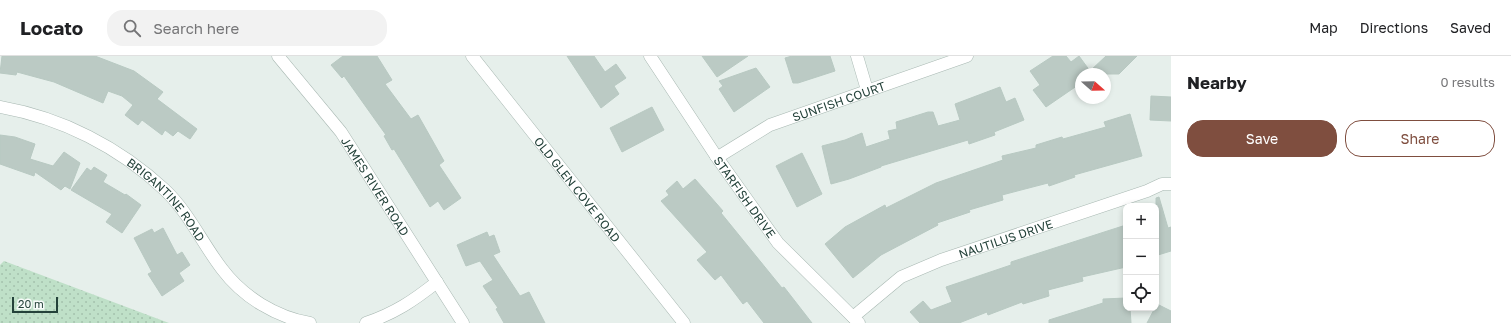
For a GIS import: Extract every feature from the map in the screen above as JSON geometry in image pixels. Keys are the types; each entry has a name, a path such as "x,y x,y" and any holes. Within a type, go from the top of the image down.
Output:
{"street":[{"name":"JAMES RIVER ROAD","path":"278,56 341,132 463,323"},
{"name":"OLD GLEN COVE ROAD","path":"472,56 684,323"},
{"name":"STARFISH DRIVE","path":"650,56 716,156 778,243 856,320"},
{"path":"857,56 867,90"},
{"name":"SUNFISH COURT","path":"716,156 718,157 770,125 967,56"},
{"name":"BRIGANTINE ROAD","path":"0,107 52,120 92,138 119,153 166,190 183,211 222,269 241,290 280,315 310,323"},
{"name":"NAUTILUS DRIVE","path":"856,320 901,277 941,260 1147,191 1162,184 1171,184"},
{"path":"366,323 389,315 410,303 437,282"}],"green space":[{"path":"4,261 169,323 0,323 0,265"}],"building":[{"path":"2,56 95,56 134,71 163,92 157,99 197,129 190,139 178,131 173,136 165,130 162,135 142,120 138,125 125,115 133,105 122,96 108,91 103,103 54,82 17,72 16,75 0,73"},
{"path":"343,56 377,56 392,80 385,84 411,119 418,115 444,161 439,165 461,198 444,210 438,201 430,207 394,149 392,150 384,136 386,135 344,76 342,78 331,65"},
{"path":"567,56 594,56 605,72 616,64 626,78 614,86 619,94 601,108"},
{"path":"702,56 748,56 717,77"},
{"path":"792,56 830,56 835,71 798,83 793,83 785,58"},
{"path":"1053,56 1066,56 1071,62 1079,56 1088,68 1075,68 1075,87 1046,107 1033,90 1040,85 1030,71"},
{"path":"1106,56 1137,56 1119,74 1111,74 1111,68 1093,68"},
{"path":"756,68 770,87 734,112 719,89 723,86 719,81"},
{"path":"1000,87 1006,102 1015,98 1024,120 994,132 995,135 969,144 968,140 881,166 849,179 831,184 822,146 845,140 862,133 866,147 890,139 888,131 897,129 896,122 928,112 933,112 938,126 960,120 955,104"},
{"path":"1151,96 1171,97 1171,121 1150,120"},
{"path":"652,107 664,130 622,152 610,128"},
{"path":"1130,114 1142,156 1074,175 1075,177 1049,186 1048,183 1002,195 1003,200 969,210 970,212 937,223 938,225 881,255 853,278 825,244 845,227 885,205 886,208 936,183 1003,160 1002,156 1036,148 1036,145 1062,137 1063,139 1106,127 1104,122"},
{"path":"0,135 15,137 35,144 30,159 53,166 64,152 80,163 70,189 65,186 61,190 35,172 34,176 0,164"},
{"path":"802,153 822,194 797,207 776,166"},
{"path":"94,167 107,175 103,182 125,195 126,194 141,205 122,233 106,222 112,214 71,190 87,168 91,171"},
{"path":"695,179 723,211 721,213 782,288 784,287 812,323 764,323 747,301 743,304 721,275 715,280 697,260 707,252 661,201 669,195 666,191 677,181 683,189"},
{"path":"1159,197 1168,228 1171,227 1171,251 1159,255 1159,203 1156,203 1156,198"},
{"path":"1123,226 1123,268 1082,277 1083,281 1048,290 1049,296 1023,304 1022,302 988,315 987,312 959,323 920,323 910,312 923,301 931,310 952,302 946,287 1011,265 1011,262"},
{"path":"163,228 177,255 182,252 190,265 179,273 184,281 162,296 148,274 152,272 134,238 152,229 154,233"},
{"path":"487,232 489,237 494,235 500,252 493,255 520,296 529,292 545,323 504,323 496,309 498,308 483,286 493,280 480,261 466,266 457,245"},
{"path":"1123,298 1123,311 1130,311 1131,323 1049,323 1049,320 1103,303 1103,299"},
{"path":"1159,305 1171,311 1171,323 1147,323 1153,311 1159,311"}]}
